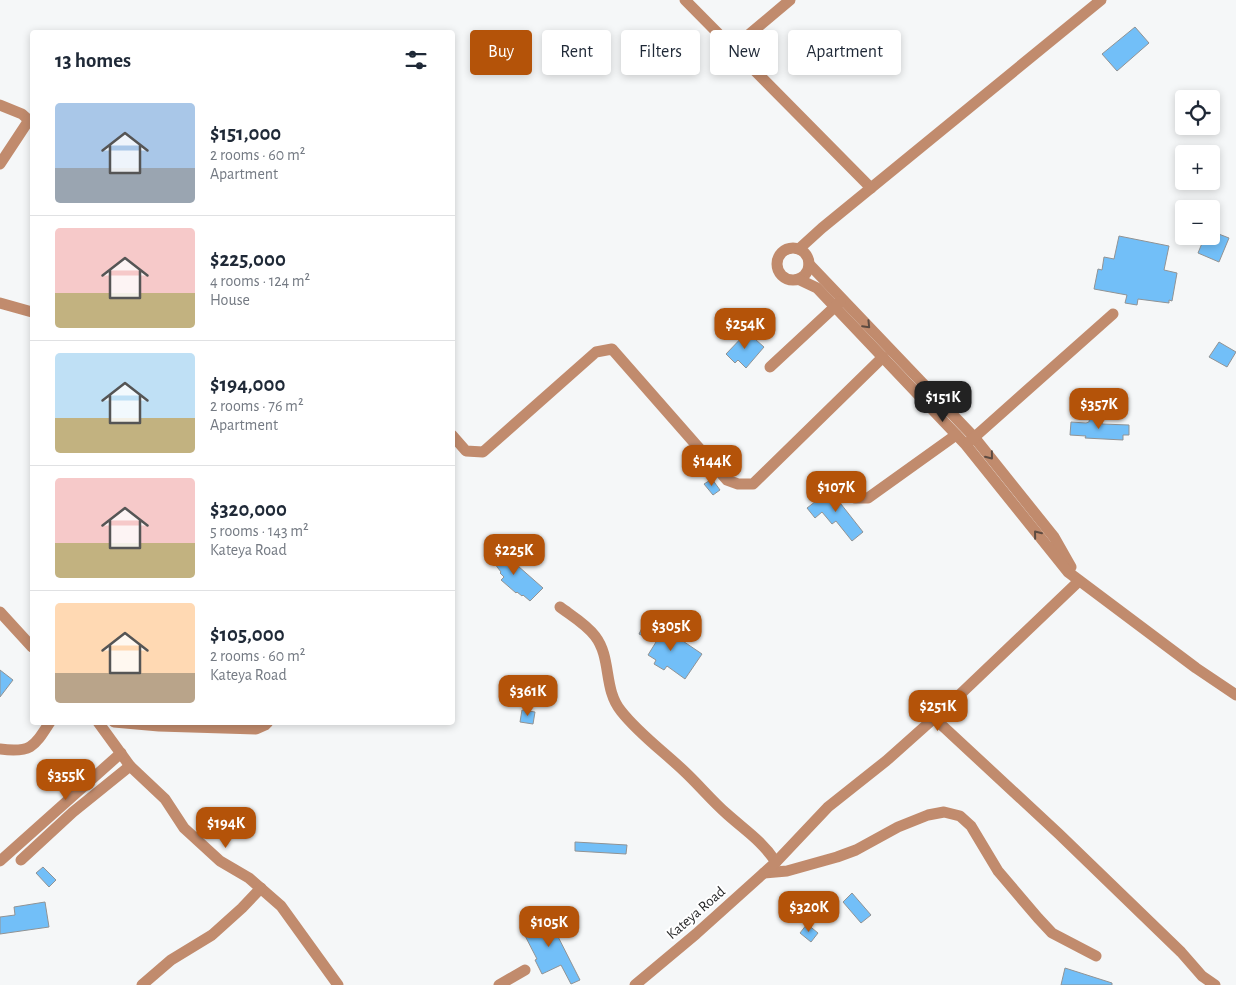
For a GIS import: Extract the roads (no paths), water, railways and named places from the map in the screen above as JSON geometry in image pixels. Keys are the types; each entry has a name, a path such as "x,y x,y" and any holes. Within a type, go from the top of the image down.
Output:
{"street":[{"path":"685,0 716,30"},
{"path":"755,30 790,0"},
{"path":"800,248 1100,0"},
{"path":"761,75 872,188"},
{"path":"0,104 15,109 30,121"},
{"path":"0,164 30,123"},
{"path":"1079,582 1054,537 970,441 838,303 817,288 798,279 789,279 782,274 778,266 778,260 786,249 800,248 807,255 809,264 838,303 883,357 956,435 970,441 1068,572 1079,582 1196,668 1236,695"},
{"path":"798,279 805,275 809,264"},
{"path":"0,303 30,311"},
{"path":"770,367 838,303"},
{"path":"970,441 1113,314"},
{"path":"455,438 466,451 483,452 596,352 612,349 727,480 738,484 753,484 883,357"},
{"path":"834,479 855,498 868,498 956,435"},
{"name":"Kateya Road","path":"635,985 764,873 828,807 886,761 934,718 1079,582"},
{"path":"560,608 588,628 596,637 604,657 611,695 619,709 633,725 728,815 755,836 776,862"},
{"path":"0,612 30,645"},
{"path":"934,718 1059,834 1202,976 1215,985"},
{"path":"0,749 25,750 34,745 48,725"},
{"path":"100,725 130,766 165,799 184,828 220,861 249,878 281,906 338,985"},
{"path":"148,725 256,728 265,725"},
{"path":"0,861 121,753"},
{"path":"22,860 73,812 130,766"},
{"path":"764,873 787,871 837,857 856,850 898,827 944,812 960,816 971,826 998,871 1052,933 1096,956"},
{"path":"142,985 172,960 212,935 261,888"},
{"path":"499,985 525,970"}]}
